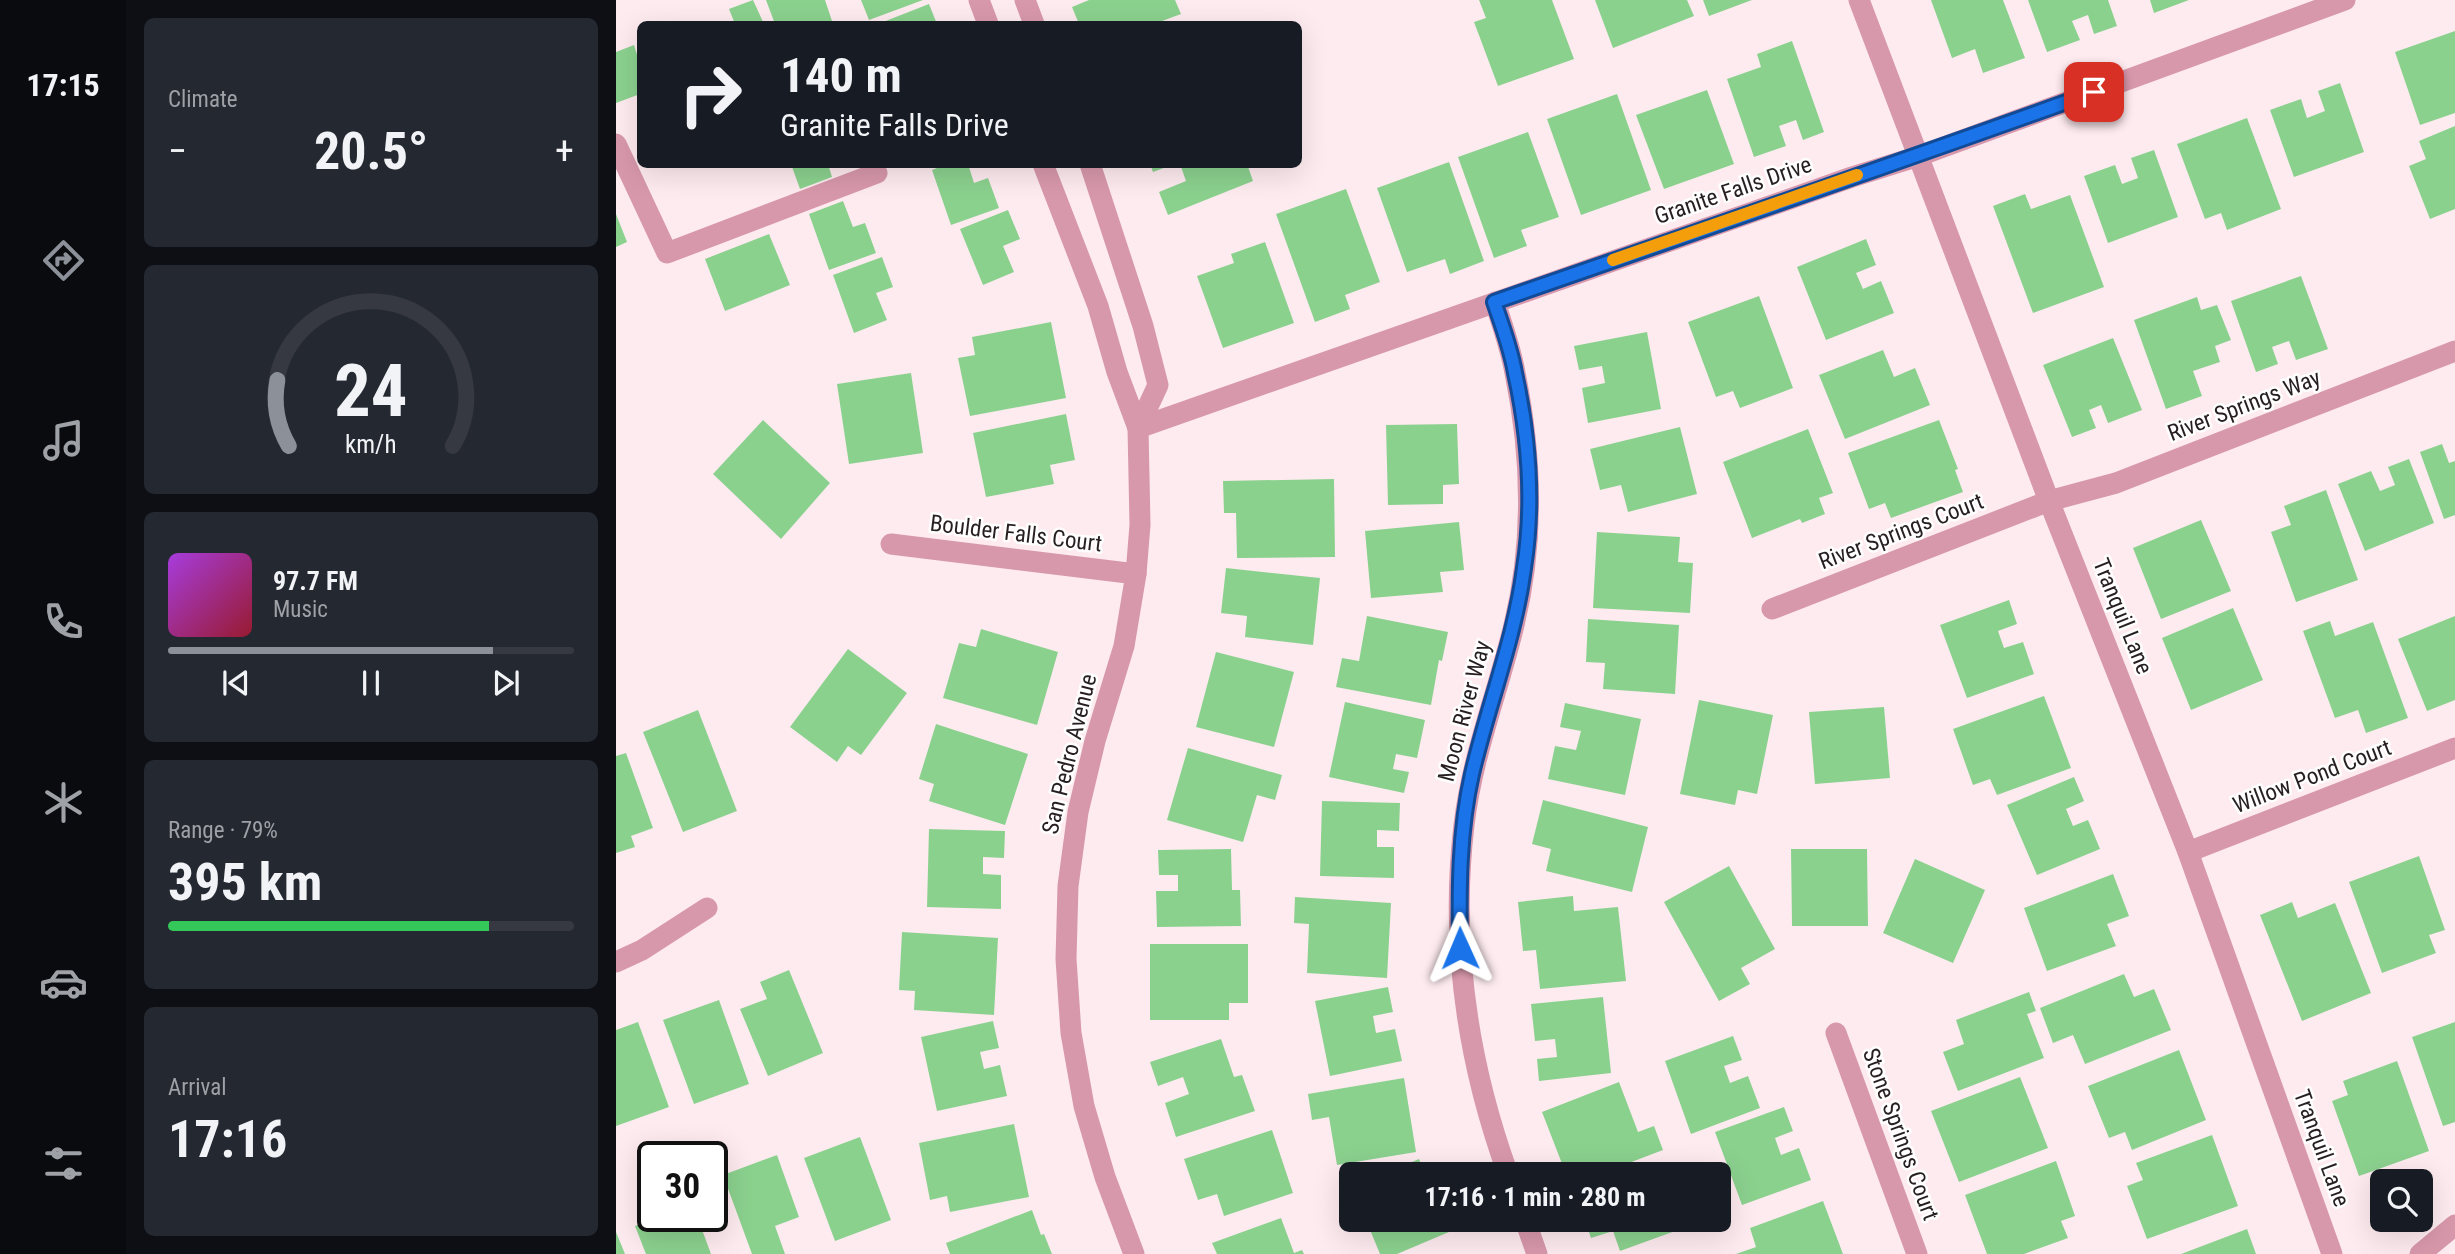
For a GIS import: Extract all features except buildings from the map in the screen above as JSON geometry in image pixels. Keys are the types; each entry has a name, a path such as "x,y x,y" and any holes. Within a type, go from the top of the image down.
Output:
{"street":[{"path":"979,0 987,21"},
{"path":"1025,0 1033,21"},
{"name":"Tranquil Lane","path":"1858,0 2049,501 2188,852 2332,1254"},
{"name":"Granite Falls Drive","path":"1138,428 1840,181 1919,156 2344,0"},
{"path":"616,144 667,253 877,173"},
{"name":"San Pedro Avenue","path":"1045,168 1098,306 1117,372 1138,428 1140,525 1136,574 1124,646 1078,812 1068,886 1066,959 1071,1033 1084,1106 1105,1177 1134,1254"},
{"name":"San Pedro Avenue","path":"1091,168 1143,326 1157,385 1138,428"},
{"name":"Moon River Way","path":"1494,302 1515,371 1527,449 1529,508 1525,567 1514,625 1472,777 1464,825 1459,898 1461,973 1467,1021 1482,1094 1504,1162"},
{"name":"River Springs Way","path":"2049,501 2116,483 2455,351"},
{"name":"River Springs Court","path":"1772,609 2049,501"},
{"name":"Boulder Falls Court","path":"891,544 1136,574"},
{"name":"Willow Pond Court","path":"2188,852 2455,748"},
{"path":"616,962 642,950 707,908"},
{"name":"Stone Springs Court","path":"1836,1033 1917,1254"},
{"path":"2420,1254 2455,1225"},
{"path":"1529,1232 1537,1254"}],"slow traffic":[{"path":"1613,260 1857,175"}],"route":[{"path":"1460,948 1459,898 1464,825 1472,777 1514,625 1525,567 1529,508 1527,449 1515,371 1494,302 1919,156 2094,92"}]}
